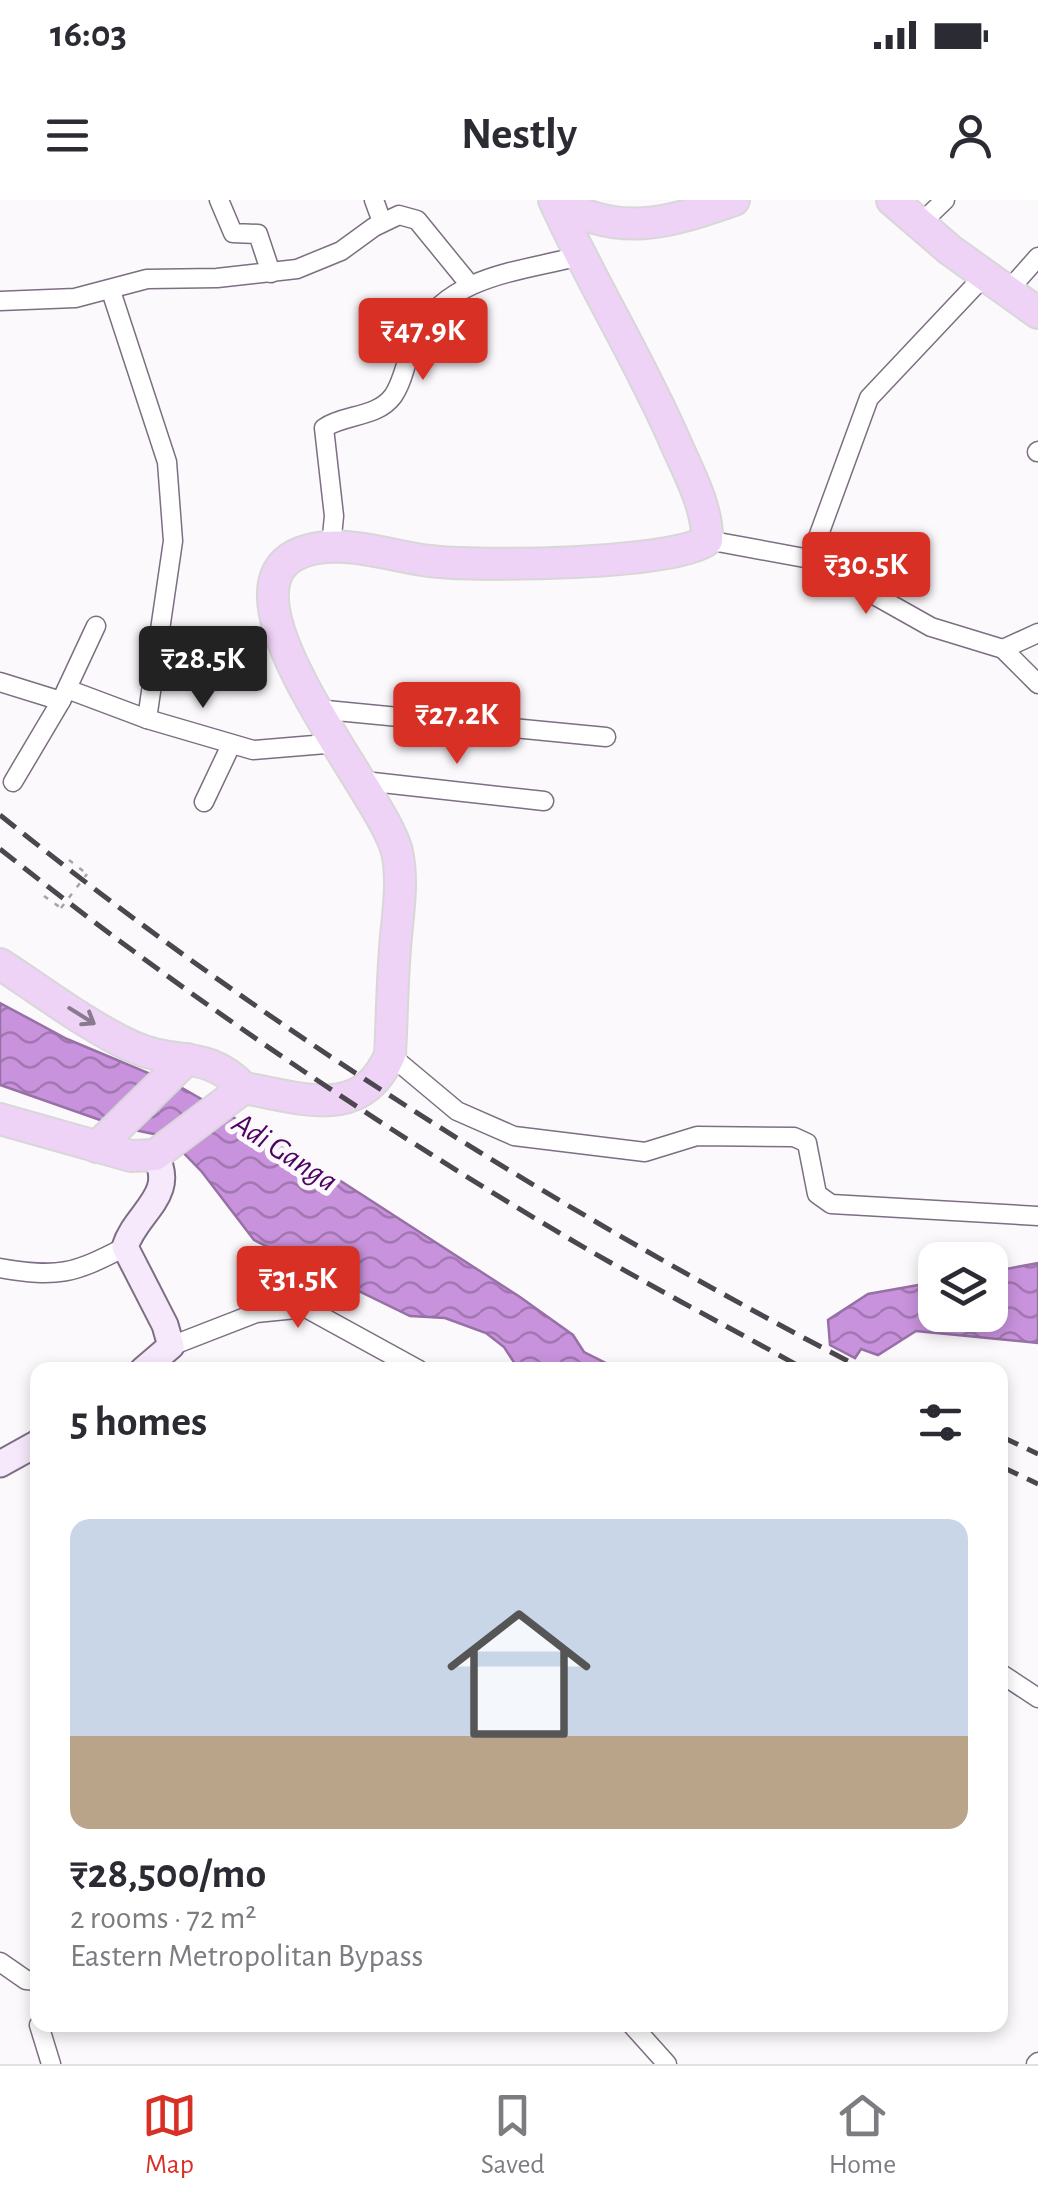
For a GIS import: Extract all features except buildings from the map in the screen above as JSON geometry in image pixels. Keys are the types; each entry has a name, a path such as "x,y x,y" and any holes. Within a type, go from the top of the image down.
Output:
{"main road":[{"path":"554,200 594,220 637,227 675,221 734,200"},
{"path":"0,1119 107,1137 131,1156 160,1150 232,1096 342,1101 374,1084 390,1055 398,856 364,781 316,709 282,644 273,581 284,560 298,552 331,546 432,562 501,564 640,554 700,546 707,540 693,484 647,376 579,256 554,200"},
{"path":"892,200 995,284 1038,313"},
{"path":"0,964 126,1044 182,1064 215,1063 232,1096"},
{"path":"107,1137 182,1064"},
{"path":"152,1362 171,1346 165,1325 125,1247 163,1188 160,1150"},
{"path":"0,1464 30,1447"}],"street":[{"path":"218,200 233,233 258,234 271,273"},
{"path":"374,200 382,222"},
{"path":"920,224 944,200"},
{"path":"0,301 111,291 147,279 297,269 342,251 382,222 399,216 417,220 470,285"},
{"path":"331,546 334,516 324,428 374,410 392,398 422,326 444,300 470,285 579,256"},
{"path":"810,559 869,398 995,284 1038,257"},
{"path":"111,291 167,462 174,541 147,719"},
{"path":"707,540 810,559 931,627 1002,648 1038,684"},
{"path":"14,782 64,695 96,626"},
{"path":"1002,648 1038,633"},
{"path":"0,682 64,695 231,745 274,750 338,743"},
{"path":"316,709 606,738"},
{"path":"204,802 231,745"},
{"path":"364,781 544,800"},
{"path":"390,1055 466,1117 514,1136 645,1152 697,1136 794,1137 807,1143 817,1194 831,1204 1038,1216"},
{"path":"0,1268 71,1274 125,1247"},
{"path":"171,1346 256,1313 306,1308 404,1362"},
{"path":"1008,1677 1038,1698"},
{"path":"0,1962 30,1980"},
{"path":"42,2032 51,2064"},
{"path":"638,2032 666,2064"}],"path":[{"path":"44,896 61,908 87,874 69,860"}],"water":[{"name":"Adi Ganga","path":"0,1003 67,1039 177,1085 316,1165 520,1297 573,1335 584,1352 604,1362 514,1362 504,1347 486,1333 445,1318 410,1316 254,1240 202,1172 168,1137 120,1127 0,1085"},
{"path":"1038,1263 1038,1343 926,1332 1008,1332 1008,1269"},
{"path":"918,1285 918,1331 878,1355 861,1349 855,1358 830,1345 828,1320 868,1294"}],"railway":[{"path":"0,815 205,970 419,1114 639,1247 850,1362"},
{"path":"0,849 207,1004 421,1148 597,1255 791,1362"},
{"path":"1008,1440 1038,1454"},
{"path":"1008,1470 1038,1484"}]}
